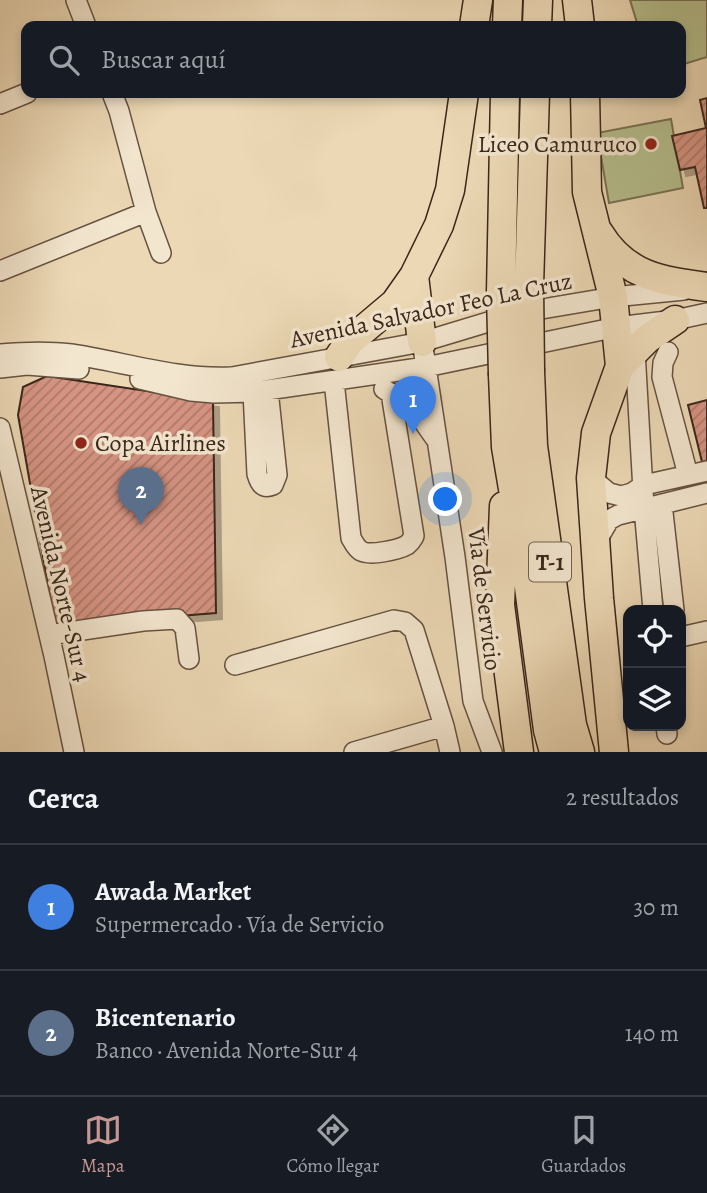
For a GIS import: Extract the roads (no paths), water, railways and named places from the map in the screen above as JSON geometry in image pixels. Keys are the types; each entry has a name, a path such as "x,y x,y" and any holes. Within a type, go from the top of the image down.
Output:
{"highway":[{"path":"475,21 478,0"},
{"path":"507,21 508,0"},
{"path":"537,21 538,0"},
{"path":"577,0 579,21"},
{"path":"336,369 350,341 395,303 414,276 439,225 450,190 463,98"},
{"name":"T-1","path":"505,98 501,293 533,446 572,724 579,752"},
{"name":"T-1","path":"535,98 528,286 506,447 527,572 548,730 554,752"},
{"path":"585,98 587,192 613,297 617,327 628,359"},
{"path":"596,226 609,250 637,271 668,282 707,288"},
{"path":"414,276 424,354"},
{"path":"614,752 595,543 592,478 596,433 628,359 647,339 675,320"},
{"path":"506,447 500,605 519,752"}],"street":[{"path":"76,0 84,21"},
{"path":"0,104 21,95"},
{"path":"114,98 146,212 161,253"},
{"path":"0,271 146,212"},
{"name":"Avenida Salvador Feo La Cruz","path":"0,368 66,367 128,376 191,391 261,391 336,369 358,377 424,354 518,313 613,297 707,288"},
{"name":"Avenida Salvador Feo La Cruz","path":"0,354 27,351 68,354 206,379 336,369 424,354 675,320 707,313"},
{"path":"592,478 609,493 621,496 644,485 698,473 662,377 663,363 668,352"},
{"name":"Vía de Servicio","path":"424,354 455,557 473,701 492,752"},
{"path":"628,359 644,485 653,506 672,605"},
{"path":"336,369 351,538 355,546 372,554 402,547 414,536 391,393"},
{"path":"358,377 391,393 416,411 438,441"},
{"name":"Avenida Norte-Sur 4","path":"0,428 74,752"},
{"path":"595,543 608,520 618,515 707,493"},
{"path":"653,506 653,605"},
{"path":"49,635 177,618 185,628 189,659"},
{"path":"235,665 394,620 405,622 414,630 450,752"},
{"path":"686,636 707,631"},
{"path":"354,752 444,726"}],"place":[{"name":"Liceo Camuruco","path":"651,144"},
{"name":"Awada Market","path":"413,434"},
{"name":"Copa Airlines","path":"81,443"},
{"name":"Bicentenario","path":"141,525"}]}
